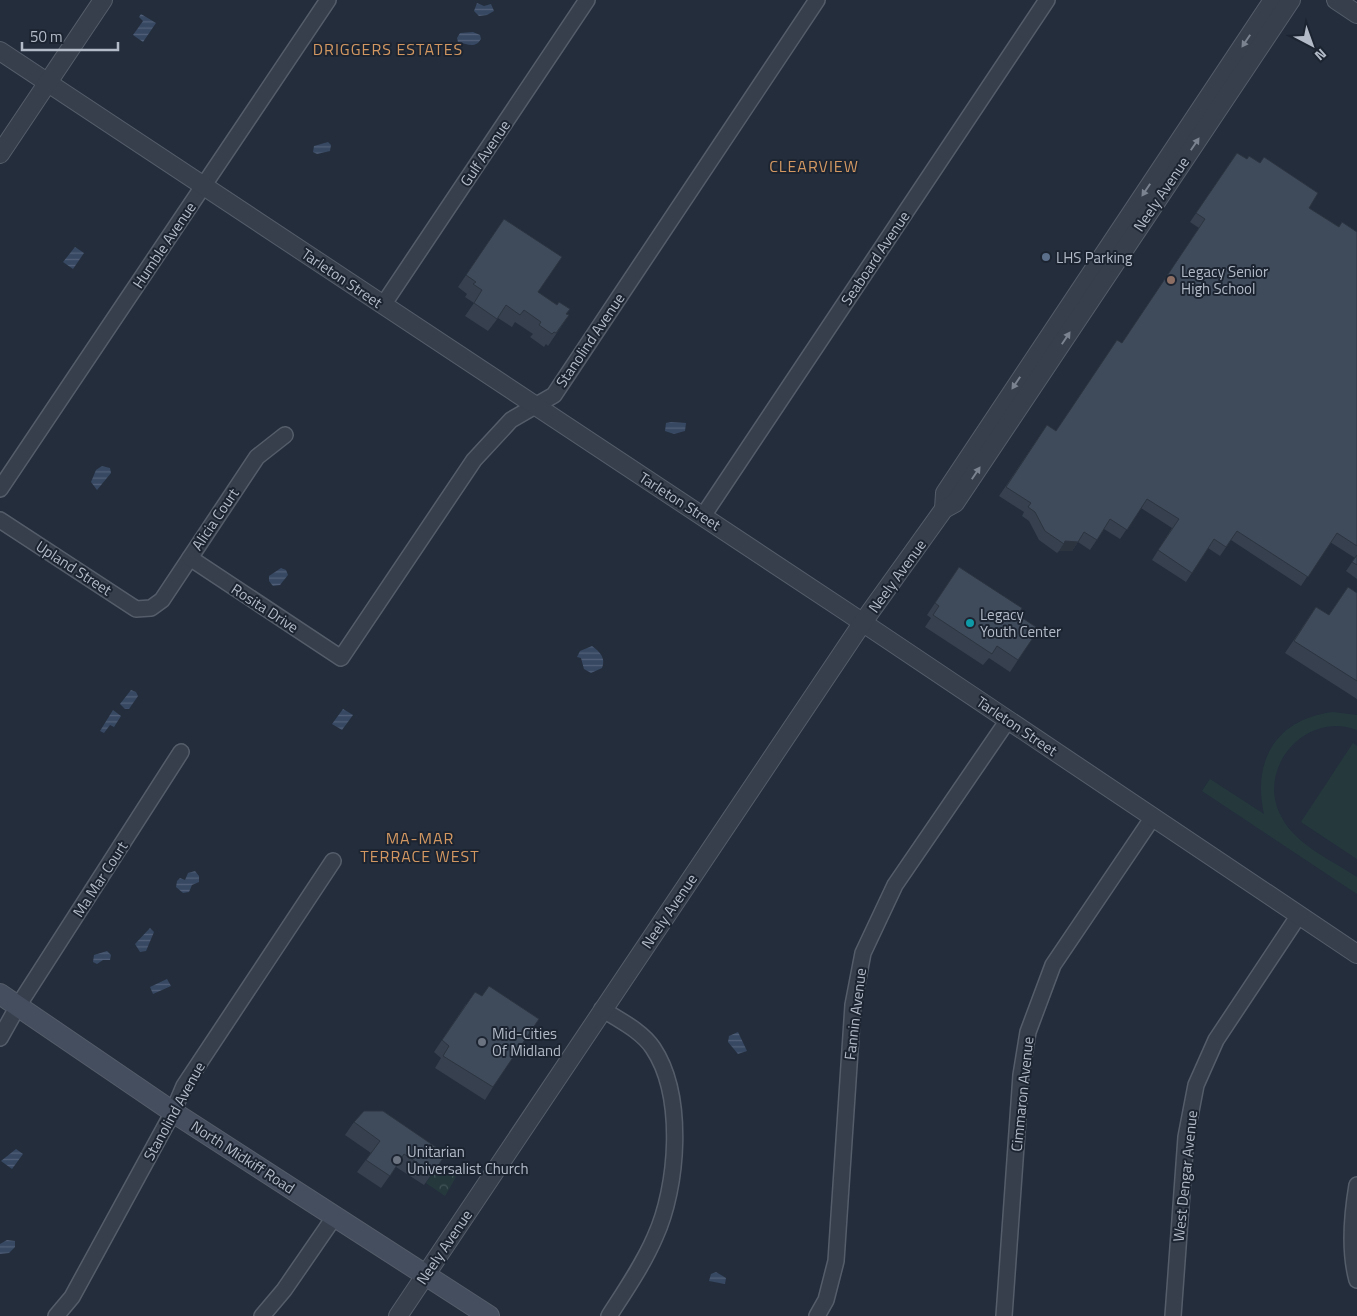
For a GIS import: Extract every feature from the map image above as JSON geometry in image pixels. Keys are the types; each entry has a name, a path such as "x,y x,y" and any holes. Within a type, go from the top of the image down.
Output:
{"main road":[{"name":"North Midkiff Road","path":"0,994 173,1112 489,1316"}],"street":[{"path":"0,154 102,0"},
{"name":"Humble Avenue","path":"0,489 328,0"},
{"name":"Gulf Avenue","path":"383,305 587,0"},
{"name":"Stanolind Avenue","path":"341,658 474,460 511,420 554,395 816,0"},
{"name":"Seaboard Avenue","path":"703,516 1046,0"},
{"name":"Neely Avenue","path":"944,509 944,493 1273,0"},
{"name":"Neely Avenue","path":"398,1316 863,622 944,509 956,503 1291,0"},
{"path":"1336,0 1357,14"},
{"name":"Tarleton Street","path":"0,51 863,622 1357,954"},
{"name":"Alicia Court","path":"151,608 162,600 257,457 285,435"},
{"name":"Upland Street","path":"0,520 136,609 151,608"},
{"name":"Rosita Drive","path":"190,558 341,658"},
{"name":"Fannin Avenue","path":"817,1316 826,1300 836,1261 853,1005 863,953 894,885 1008,720"},
{"name":"Ma Mar Court","path":"0,1038 18,1006 182,752"},
{"name":"Cimmaron Avenue","path":"1004,1316 1021,1075 1028,1032 1053,965 1153,817"},
{"name":"Stanolind Avenue","path":"56,1316 72,1297 173,1112 184,1086 333,862"},
{"name":"West Dengar Avenue","path":"1172,1316 1186,1138 1196,1085 1216,1040 1299,914"},
{"path":"602,1009 640,1033 653,1048 667,1074 673,1107 674,1150 667,1201 656,1236 633,1279 608,1316"},
{"path":"1357,1186 1353,1211 1354,1269 1357,1280"},
{"path":"262,1316 284,1290 335,1216"}],"green space":[{"path":"1333,712 1357,715 1357,730 1338,726 1319,729 1303,736 1290,748 1280,764 1275,781 1275,800 1282,818 1296,836 1316,852 1357,877 1357,894 1202,791 1210,779 1264,814 1261,795 1262,777 1266,760 1273,746 1283,733 1296,723 1313,716"},
{"path":"1353,743 1357,746 1357,859 1301,822"},
{"path":"439,1164 456,1177 445,1196 426,1183"}],"water":[{"path":"477,3 484,6 491,4 494,11 487,15 479,16 474,11"},
{"path":"141,14 156,23 143,42 133,35 143,21 139,17"},
{"path":"473,32 480,35 481,39 476,44 471,45 458,42 457,38 460,33"},
{"path":"328,142 331,145 330,151 317,154 313,152 314,146"},
{"path":"75,247 84,253 73,269 63,262"},
{"path":"666,423 686,423 685,431 674,434 665,431"},
{"path":"102,466 110,468 111,473 97,490 91,482 96,470"},
{"path":"281,568 286,570 288,575 280,585 273,586 269,581 269,576"},
{"path":"592,646 600,653 603,658 603,664 602,668 591,673 584,669 581,658 577,657 580,651"},
{"path":"131,690 136,692 138,696 129,709 125,709 120,704"},
{"path":"343,709 353,715 342,730 332,724"},
{"path":"113,710 121,716 114,727 110,725 104,733 100,731"},
{"path":"195,871 199,876 199,882 192,885 189,892 183,893 176,887 177,881 180,878 185,880 188,873"},
{"path":"150,928 154,932 146,951 140,952 135,944"},
{"path":"107,951 111,955 110,960 103,960 97,964 93,962 94,955"},
{"path":"167,979 171,986 153,994 150,987"},
{"path":"738,1032 747,1051 738,1054 728,1042 729,1036"},
{"path":"16,1149 23,1154 12,1169 1,1161"},
{"path":"7,1240 15,1241 15,1247 9,1253 0,1254 0,1244"},
{"path":"716,1272 726,1278 725,1284 709,1281 711,1274"}],"building":[{"path":"1237,153 1247,159 1249,156 1260,163 1264,157 1318,193 1309,208 1339,227 1342,222 1357,232 1357,546 1337,533 1308,577 1237,531 1226,547 1214,539 1192,573 1158,550 1179,519 1147,499 1127,530 1110,519 1097,540 1084,532 1078,542 1065,541 1064,544 1045,531 1035,512 1028,507 1031,503 1006,487 1047,425 1056,431 1117,340 1122,343 1205,219 1196,213"},
{"path":"504,219 562,257 538,292 557,305 559,302 570,309 566,314 569,315 556,333 552,334 539,325 541,322 524,310 520,315 506,305 497,319 474,303 482,290 473,284 476,282 466,275"},
{"path":"1357,555 1357,565 1352,562"},
{"path":"959,567 1022,608 1018,615 1039,629 1018,660 997,646 992,654 933,615 939,606 935,603"},
{"path":"1348,587 1357,593 1357,681 1294,641 1316,607 1329,615"},
{"name":"Mid-Cities Of Midland","path":"489,986 539,1019 493,1087 443,1056 449,1046 442,1040 475,992 482,996"},
{"path":"364,1111 383,1111 446,1154 433,1173 404,1154 390,1176 366,1160 380,1141 354,1122"}],"place":[{"name":"LHS Parking","path":"1046,257"},
{"name":"Legacy Senior High School","path":"1171,280"},
{"name":"Legacy Youth Center","path":"970,623"},
{"name":"Mid-Cities Of Midland","path":"482,1042"},
{"name":"Unitarian Universalist Church","path":"397,1160"}],"district":[{"name":"DRIGGERS ESTATES","path":"388,49"},
{"name":"CLEARVIEW","path":"814,166"},
{"name":"MA-MAR TERRACE WEST","path":"420,847"}]}
